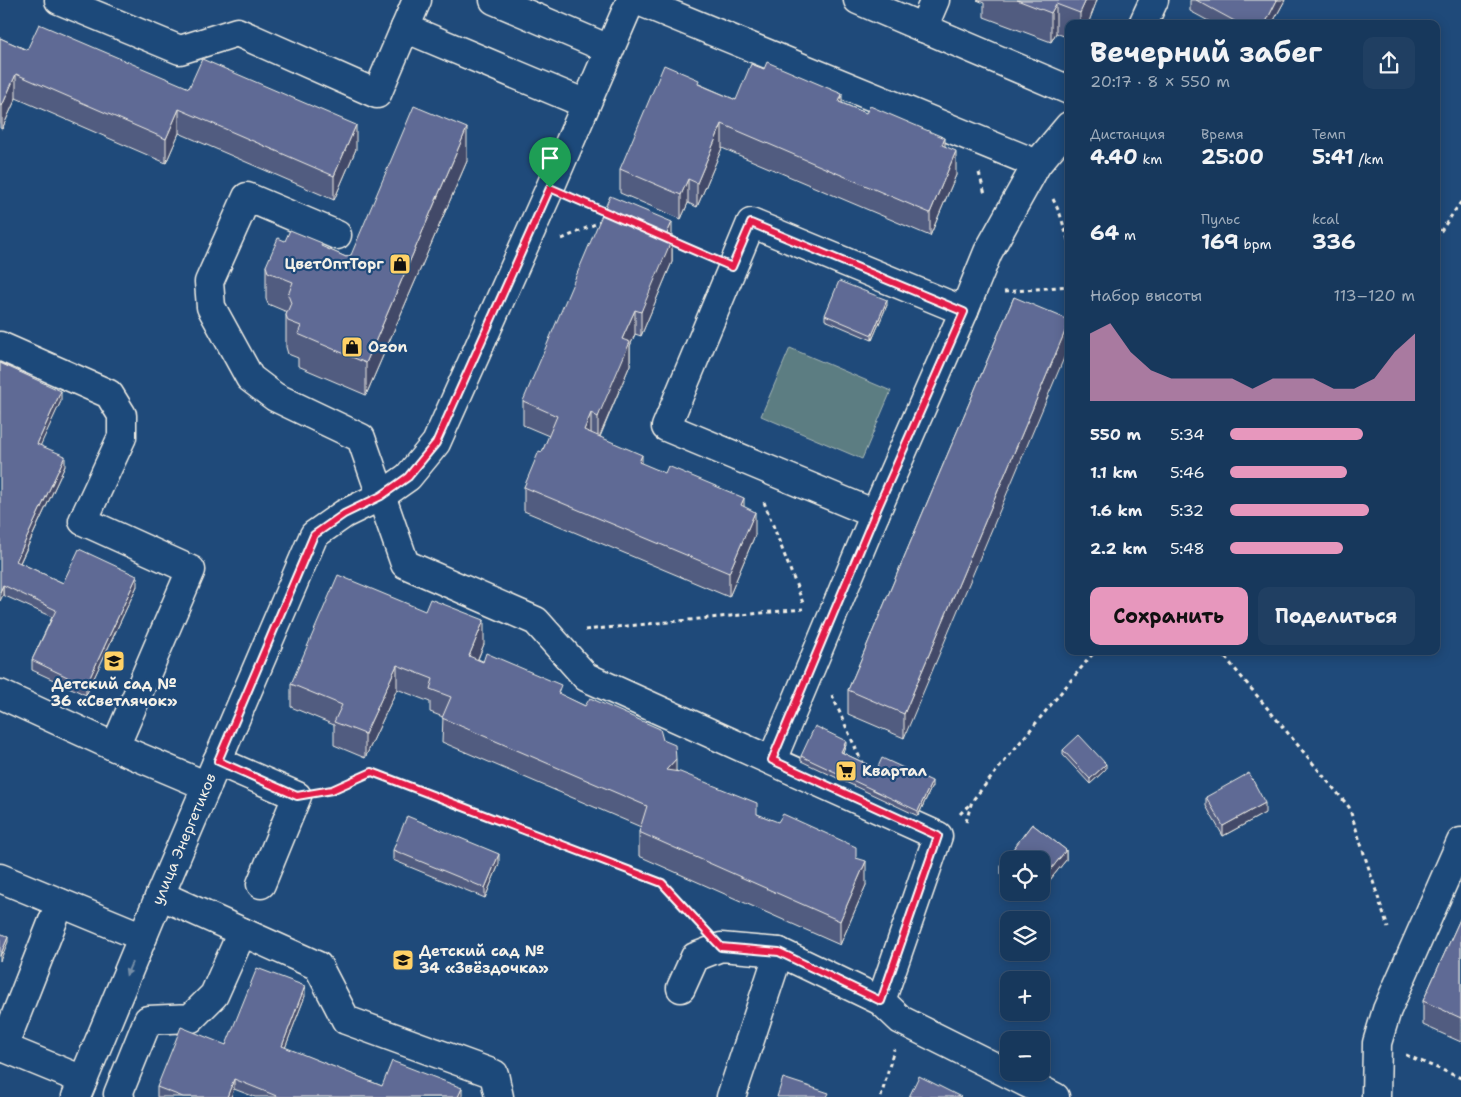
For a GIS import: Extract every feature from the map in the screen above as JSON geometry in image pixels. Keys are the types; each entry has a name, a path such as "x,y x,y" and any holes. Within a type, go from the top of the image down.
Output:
{"street":[{"path":"59,0 180,50 237,32 377,94 417,0"},
{"path":"494,0 609,49"},
{"name":"улица Энергетиков","path":"79,1089 314,535 344,514 381,496 408,477 436,443 550,188 631,0"},
{"path":"636,0 1037,164"},
{"path":"858,0 1065,88"},
{"path":"924,28 934,0"},
{"path":"1145,20 1154,0"},
{"path":"405,28 586,104"},
{"path":"772,760 875,514 968,303 988,252 1037,164 1065,131"},
{"path":"337,235 247,197 209,282 211,307 250,378 275,398 360,438 405,564 536,621 586,676 938,836 881,1001"},
{"path":"875,514 666,427 751,223 968,303"},
{"path":"0,346 109,394 122,415 122,437 82,521 191,570 116,747"},
{"path":"0,694 207,786"},
{"path":"218,761 297,796 261,884"},
{"path":"1376,1097 1377,1043 1387,1010 1461,842"},
{"path":"0,878 143,937"},
{"path":"160,896 318,966 346,1020 494,1074 499,1097"},
{"path":"60,903 2,1047 79,1089"},
{"path":"120,1097 118,1094 148,1020 191,1018 214,995 242,932"},
{"path":"681,988 694,957 721,947 779,952 881,1001 901,1020 1056,1097"},
{"path":"731,1097 779,952"}],"path":[{"path":"967,136 998,235"},
{"path":"1037,164 1060,214 1065,230"},
{"path":"550,188 614,216"},
{"path":"1440,232 1461,202"},
{"path":"519,258 605,219"},
{"path":"668,239 732,267"},
{"path":"968,303 1065,287"},
{"path":"547,634 805,609 762,497 773,471"},
{"path":"963,830 972,801 1093,655"},
{"path":"1223,655 1350,807 1403,973"},
{"path":"816,657 864,768"},
{"path":"297,796 332,790 372,772 662,883 721,947"},
{"path":"881,1097 901,1020"},
{"path":"1377,1043 1461,1078"}],"green space":[{"path":"790,348 891,391 862,459 761,416"}],"building":[{"path":"1017,0 1086,0 1080,13 1056,4 1051,13"},
{"path":"1196,0 1277,0 1267,20 1233,20"},
{"path":"39,24 189,88 202,59 356,125 334,176 179,109 166,139 16,74 2,106 0,105 0,38 27,50"},
{"path":"767,62 842,94 839,102 866,113 870,106 945,138 942,145 956,151 930,213 722,124 697,183 688,179 681,195 620,169 664,65 699,80 698,84 736,100 751,64 764,69"},
{"path":"414,106 467,128 366,363 298,334 301,326 288,321 286,315 291,303 288,295 293,282 268,272 266,266 278,238 285,241 290,230 322,243 321,246 346,257 351,255"},
{"path":"610,196 672,222 666,236 672,239 641,312 635,310 622,339 630,342 598,417 591,413 584,430 642,455 639,462 665,473 668,466 744,498 741,505 755,512 729,573 524,487 539,451 542,452 557,416 523,401"},
{"path":"839,281 887,300 872,335 825,315"},
{"path":"1014,297 1065,318 1065,332 904,714 848,690"},
{"path":"0,363 61,391 37,444 65,456 16,561 63,583 79,549 137,576 86,686 32,660 56,610 3,585 0,592"},
{"path":"338,575 425,611 430,599 484,620 469,656 483,662 486,653 561,685 558,693 585,706 590,698 660,729 663,740 675,745 676,759 666,770 680,772 757,803 757,814 778,822 783,814 856,847 856,858 866,861 840,921 639,832 647,806 442,718 451,697 430,689 433,679 397,665 365,734 334,722 342,705 291,684"},
{"name":"Квартал","path":"815,726 846,741 841,752 877,769 882,758 932,781 918,811 801,756"},
{"path":"1079,735 1106,764 1090,779 1063,750"},
{"path":"1249,773 1265,803 1223,826 1206,797"},
{"path":"407,816 499,854 485,888 393,850"},
{"path":"1032,824 1066,850 1050,870 1050,851 1012,851"},
{"path":"1461,917 1461,1018 1423,1001"},
{"path":"0,933 8,937 0,956"},
{"path":"257,968 305,986 282,1046 382,1086 392,1061 462,1088 458,1097 279,1097 234,1079 227,1097 183,1097 157,1087 181,1027 226,1045"},
{"path":"919,1076 961,1097 909,1097"},
{"path":"783,1078 829,1093 827,1097 777,1097"}],"place":[{"name":"ЦветОптТорг","path":"400,264"},
{"name":"Ozon","path":"352,347"},
{"name":"Детский сад № 36 «Светлячок»","path":"114,661"},
{"name":"Квартал","path":"846,771"},
{"name":"Детский сад № 34 «Звёздочка»","path":"403,960"}],"route":[{"path":"550,188 732,267 751,223 964,312 875,514 772,760 938,836 881,1001 779,952 721,947 662,883 372,772 332,790 297,796 218,761 314,535 344,514 381,496 408,477 436,443 550,188"}]}
